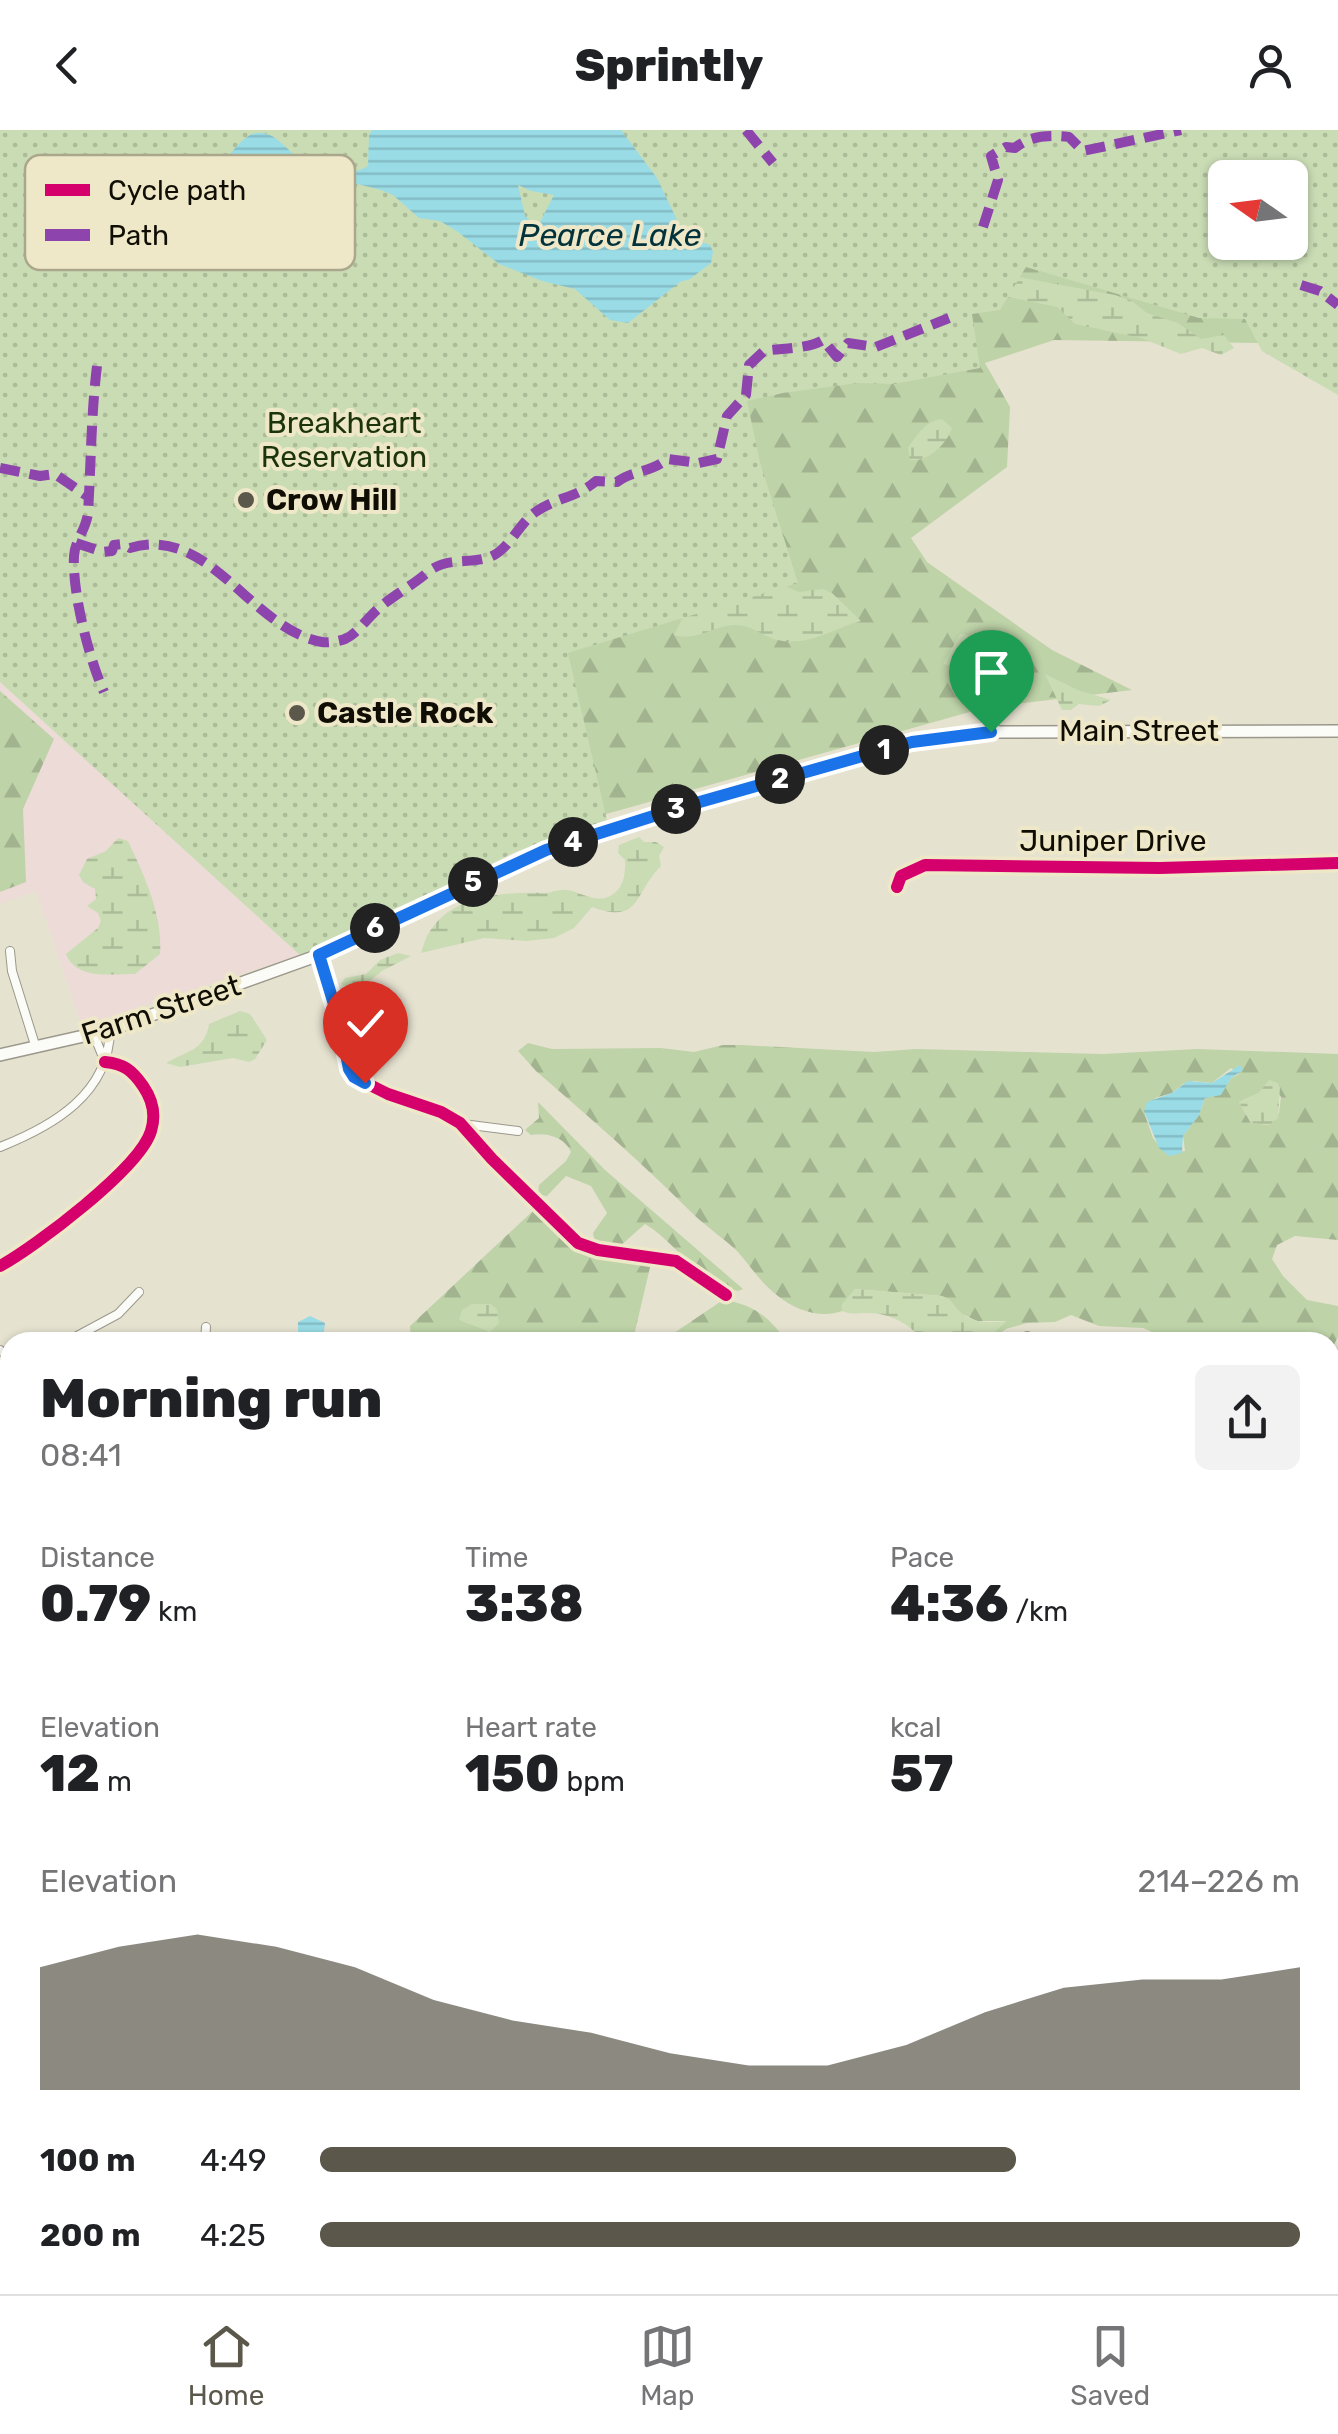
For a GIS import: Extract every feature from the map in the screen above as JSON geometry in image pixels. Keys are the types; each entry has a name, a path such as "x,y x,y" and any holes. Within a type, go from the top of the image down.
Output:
{"main road":[{"name":"Main Street","path":"319,955 546,850 912,742 991,732 1338,732"},
{"name":"Farm Street","path":"0,1054 94,1035 319,955"}],"street":[{"name":"Juniper Drive","path":"898,887 901,876 924,864 1160,868 1338,863"},
{"path":"10,951 12,971 36,1048"},
{"path":"319,955 352,1075 460,1123 578,1243 606,1252 676,1261 726,1294"},
{"path":"0,1147 38,1130 94,1086 105,1062 110,1030"},
{"path":"94,1035 105,1062"},
{"path":"0,1266 70,1218 122,1169 148,1138 153,1112 146,1092 128,1068 105,1062"},
{"path":"460,1123 518,1130"},
{"path":"85,1332 118,1314 140,1292"},
{"path":"206,1327 206,1332"}],"shaded area":[{"path":"0,682 300,955 82,1026 36,891 0,904"}],"green space":[{"name":"Breakheart Reservation","path":"0,130 1338,130 1308,211 1308,160 1208,160 1208,260 1290,260 1259,343 1054,340 985,363 1010,407 1007,467 911,538 927,562 1052,650 1132,690 984,708 574,823 116,270 355,270 355,155 25,155 25,160"},
{"name":"Breakheart Reservation","path":"0,130 1338,130 1338,395 1262,351 1245,319 1199,318 1026,267 1000,310 972,314 980,368 894,384 858,383 747,401 760,462 798,583 568,653 607,820 515,852 300,955 0,682"},
{"path":"1003,274 1115,295 1132,301 1147,313 1178,323 1201,339 1224,335 1234,348 1221,355 1202,348 1181,354 1141,338 1075,324 1057,307 999,295"},
{"path":"942,419 952,428 946,440 929,455 910,460 908,448 918,434"},
{"path":"775,582 799,592 823,589 832,593 861,621 800,641 778,640 740,625 689,637 674,635 684,615"},
{"path":"960,634 985,645 994,660 989,668 943,664"},
{"path":"1045,674 1111,700 1099,706 1079,704 1062,710"},
{"path":"0,691 54,739 23,809 26,882 0,892"},
{"path":"639,837 664,847 659,856 661,866 628,909 608,912 592,907 574,928 554,938 484,938 421,953 428,934 440,919 466,902 513,893 564,890 595,898 611,896 622,884 625,872 619,845"},
{"path":"118,838 128,841 151,896 159,925 160,954 135,974 95,974 78,968 66,954 98,928 101,921 98,913 87,906 96,899 95,889 79,875 87,859 106,851"},
{"path":"398,953 411,956 382,971 360,989 351,991 341,984 345,978 366,974 380,960"},
{"path":"240,1011 250,1014 267,1040 255,1059 249,1062 233,1058 180,1067 166,1063 199,1045 209,1024"},
{"path":"528,1043 552,1049 661,1048 694,1052 742,1045 874,1052 916,1049 1103,1054 1197,1049 1338,1054 1338,1240 1295,1236 1277,1245 1272,1259 1307,1300 1338,1306 1338,1332 1152,1332 1099,1326 1071,1315 1055,1322 1027,1323 991,1332 1006,1321 977,1321 962,1314 942,1296 855,1289 842,1311 826,1314 800,1309 772,1291 737,1251 518,1051","holes":["1231,1068 1239,1074 1225,1088 1205,1098 1199,1115 1183,1136 1185,1151 1165,1153 1153,1138 1145,1115 1155,1098 1194,1081 1212,1083","1269,1081 1281,1097 1279,1113 1269,1125 1251,1123 1239,1102 1259,1093"]},
{"path":"1269,1080 1280,1087 1278,1118 1269,1125 1251,1123 1239,1102 1259,1093"},
{"path":"538,1102 605,1170 743,1289 723,1287 710,1280 645,1224 620,1246 595,1242 593,1233 607,1213 591,1186 566,1176 547,1196 538,1195 539,1185 571,1152 560,1139 531,1135 525,1130 539,1118"},
{"path":"536,1208 567,1240 587,1253 651,1263 635,1332 410,1332 410,1326"},
{"path":"855,1289 942,1296 970,1319 1007,1321 994,1332 915,1332 893,1318 842,1311 842,1304"},
{"path":"723,1300 744,1305 779,1332 675,1332"},
{"path":"472,1304 491,1304 497,1309 499,1323 490,1332 459,1320 462,1310"}],"water":[{"name":"Pearce Lake","path":"372,130 621,130 657,178 678,222 691,238 710,245 711,263 628,323 610,320 575,289 499,264 440,221 419,218 393,195 355,183 355,171 368,166","holes":["518,185 554,195 540,222 533,223 525,216"]},
{"name":"Pearce Lake","path":"256,133 271,135 296,155 229,155"},
{"path":"1240,1065 1243,1070 1231,1078 1221,1095 1205,1098 1199,1115 1183,1136 1182,1153 1169,1156 1159,1148 1144,1111 1147,1102 1172,1093 1188,1081 1212,1083"},
{"path":"310,1316 325,1323 324,1332 298,1332 298,1322"}],"marked path":[{"path":"746,130 773,163"},
{"path":"983,227 998,180 991,156 1006,147 1015,148 1040,137 1062,136 1069,137 1083,151 1181,130"},
{"path":"1301,285 1320,291 1338,305"},
{"path":"76,543 103,552 123,544 130,548 158,545 184,551 207,564 296,633 322,642 345,639 385,603 435,567 495,555 537,511 596,481 617,482 667,459 699,463 717,459 727,416 746,395 749,365 764,351 803,347 823,340 837,357 848,343 876,347 949,318"},
{"path":"97,366 88,513 75,550 74,571 83,625 104,692"},
{"path":"0,468 40,476 55,474 87,496"}],"cycle path":[{"path":"897,887 901,876 925,865 1160,868 1338,863"},
{"path":"319,955 354,1077 460,1123 578,1243 598,1250 676,1261 726,1295"},
{"path":"0,1266 60,1225 108,1185 143,1147 153,1119 149,1096 127,1069 105,1062"}],"place":[{"name":"Crow Hill","path":"246,500"},
{"name":"Castle Rock","path":"297,713"}],"route":[{"path":"365,1083 349,1069 319,955 546,850 912,742 991,732"}]}
